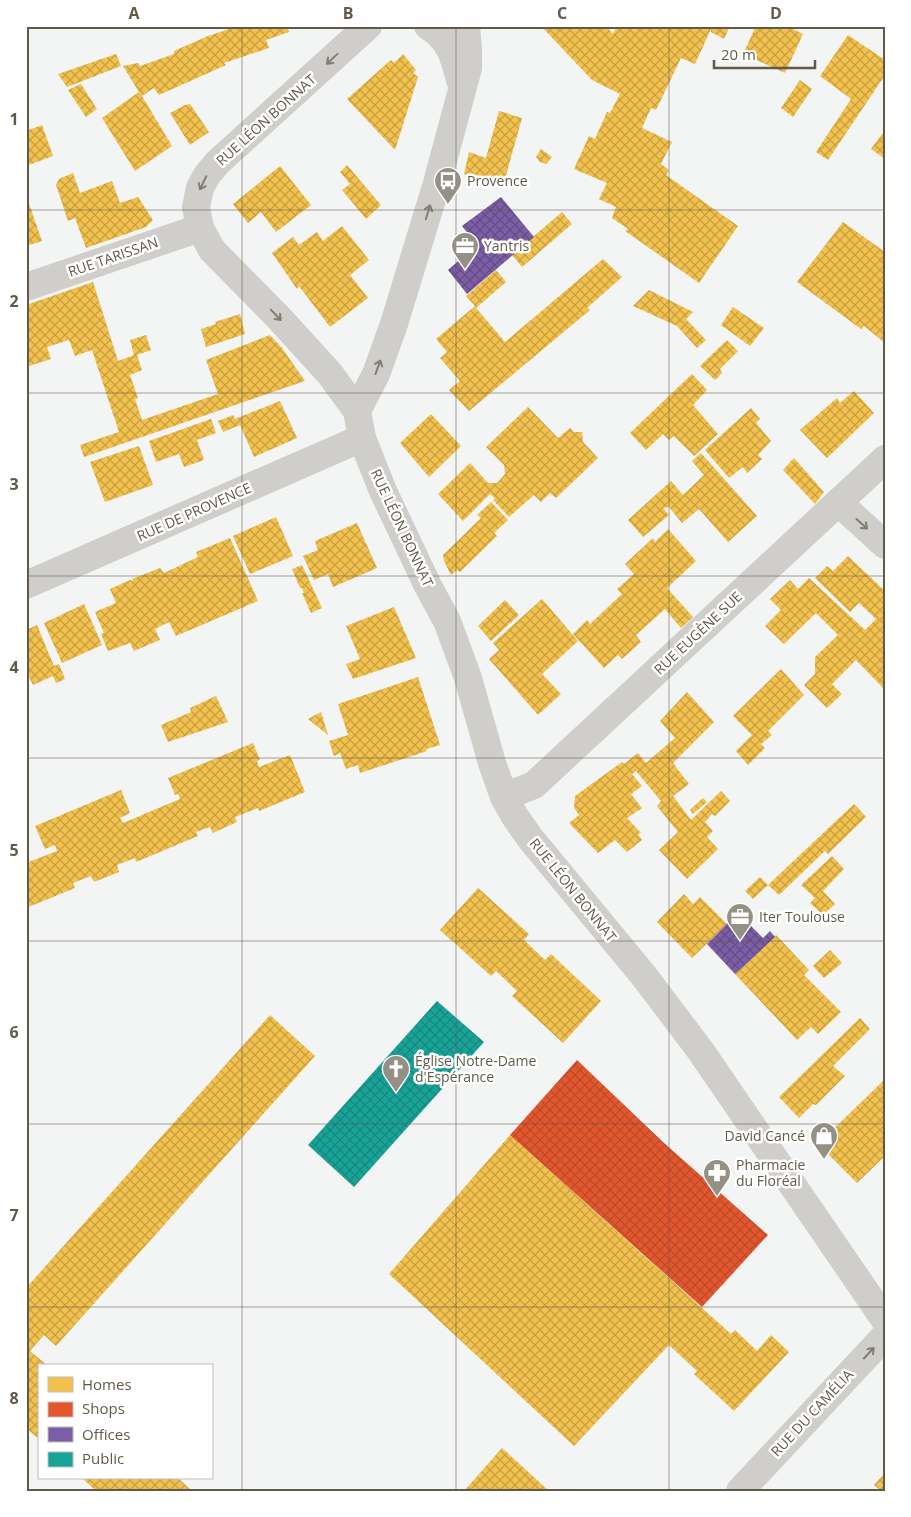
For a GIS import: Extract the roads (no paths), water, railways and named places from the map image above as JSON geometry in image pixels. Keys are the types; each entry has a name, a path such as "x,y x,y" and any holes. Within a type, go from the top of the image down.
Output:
{"street":[{"name":"RUE LÉON BONNAT","path":"368,26 218,162 207,175 200,188 196,206 200,228 212,250 279,318 330,374 357,411 362,438 383,491 428,586 447,621 468,678 492,763 504,797 514,815 530,838 644,976 700,1050 885,1320"},
{"path":"428,26 439,33 448,45 455,60 462,91"},
{"path":"357,411 376,374 394,324 437,183 468,68 466,26"},
{"name":"RUE TARISSAN","path":"26,287 200,228"},
{"name":"RUE DE PROVENCE","path":"26,585 362,438"},
{"name":"RUE EUGÈNE SUE","path":"504,797 534,785 885,459"},
{"path":"839,503 885,545"},
{"name":"RUE DU CAMÉLIA","path":"740,1491 885,1336"}],"place":[{"name":"Provence","path":"448,205"},
{"name":"Yantris","path":"465,270"},
{"name":"Iter Toulouse","path":"740,941"},
{"name":"Église Notre-Dame d'Espérance","path":"396,1093"},
{"name":"David Cancé","path":"824,1160"},
{"name":"Pharmacie du Floréal","path":"717,1197"}]}
